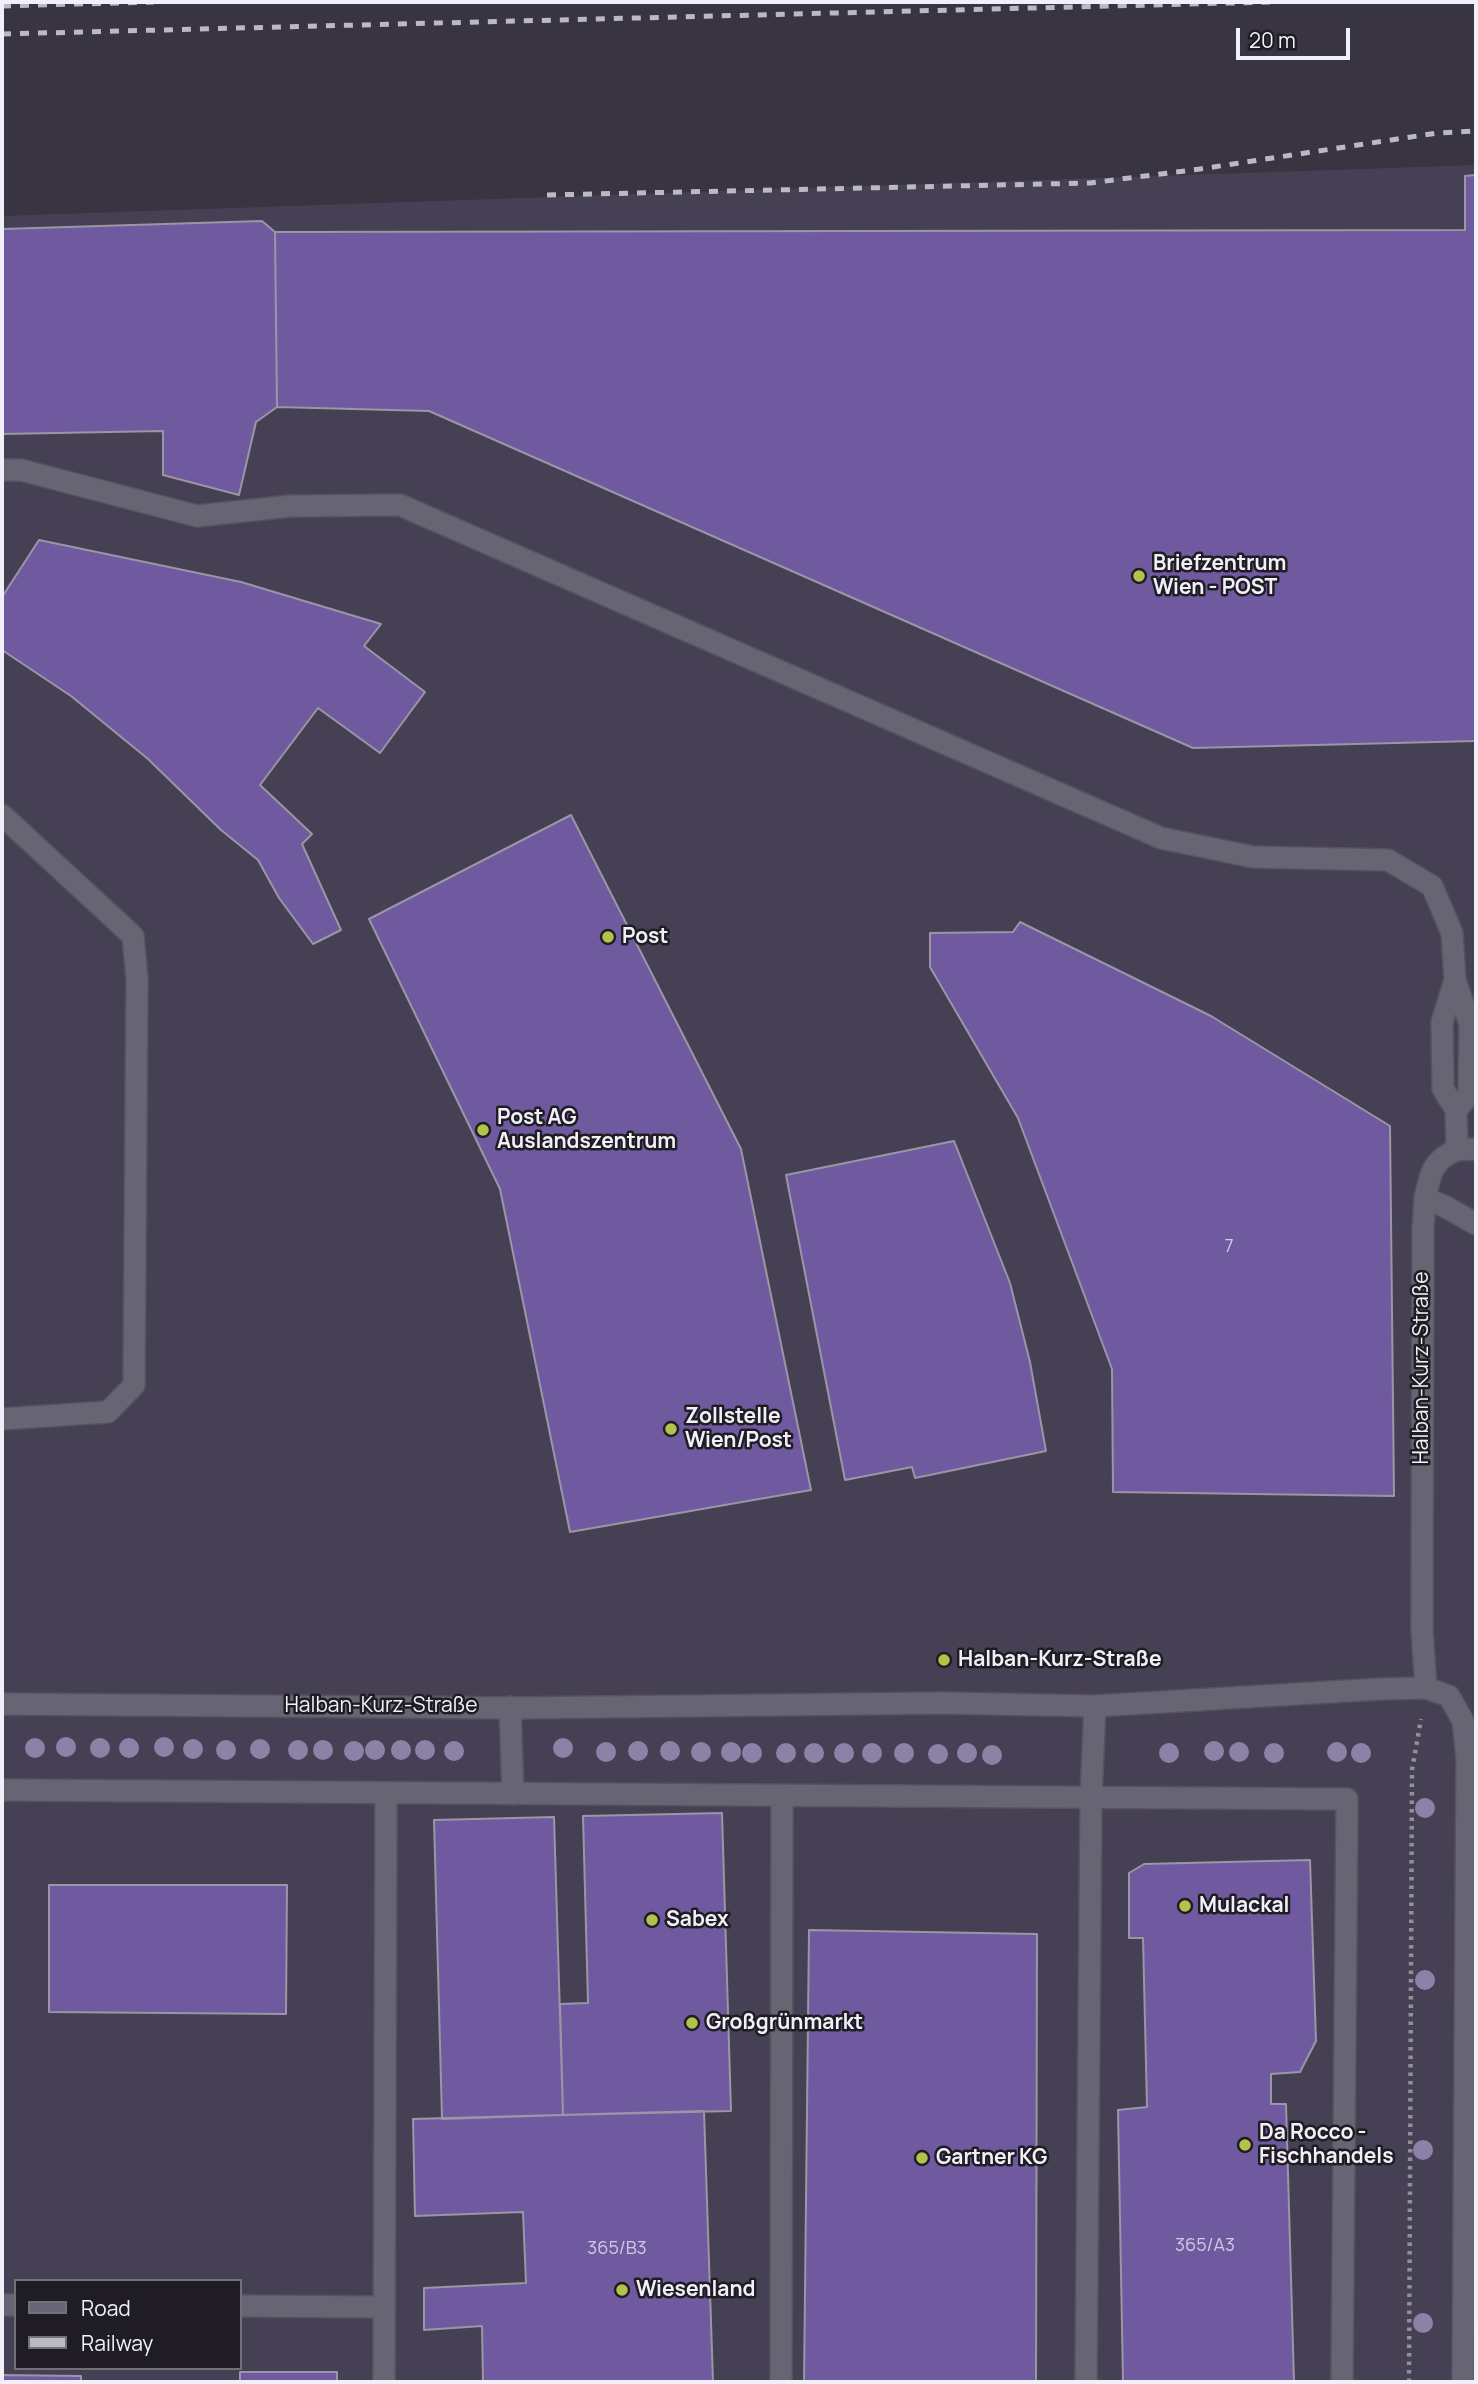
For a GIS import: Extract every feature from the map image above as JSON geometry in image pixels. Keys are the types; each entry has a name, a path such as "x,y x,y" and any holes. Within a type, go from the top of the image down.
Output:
{"street":[{"path":"2,470 21,470 197,516 291,506 400,505 1161,838 1253,858 1388,860 1432,886 1452,933 1454,980 1469,1024 1469,1095 1456,1110 1467,1150"},
{"path":"2,815 133,936 137,979 134,1385 108,1412 2,1419"},
{"name":"Halban-Kurz-Straße","path":"2,1704 510,1707 943,1703 1095,1706 1426,1688 1422,1630 1425,1198 1429,1178 1436,1164 1445,1154 1467,1150"},
{"path":"1425,1198 1476,1223"},
{"path":"1426,1688 1449,1696 1455,1704 1463,1721 1467,1759 1471,2072 1463,2382"},
{"path":"1086,2382 1091,1797 1095,1706"},
{"path":"510,1707 513,1794"},
{"path":"2,1790 1347,1799 1342,2382"},
{"path":"384,2382 386,1793"},
{"path":"781,2382 782,1796"},
{"path":"242,2306 384,2307"}],"path":[{"path":"1409,2382 1412,1770 1426,1688"}],"shaded area":[{"path":"1476,165 1476,2382 2,2382 2,216"}],"building":[{"name":"Briefzentrum Wien - POST","path":"1476,175 1476,741 1193,748 429,411 277,407 275,232 1465,230 1465,176"},
{"path":"262,221 275,232 277,407 256,422 239,495 163,475 163,431 2,434 2,229"},
{"path":"39,540 241,582 381,624 364,646 425,692 380,753 318,708 260,785 312,834 302,844 341,930 313,944 279,898 258,860 221,830 148,759 71,696 2,650 2,597"},
{"path":"571,815 741,1149 811,1490 570,1532 500,1189 369,919"},
{"path":"1020,922 1211,1016 1390,1126 1394,1496 1113,1492 1112,1369 1018,1118 930,967 930,933 1013,932"},
{"path":"954,1141 1010,1283 1030,1362 1046,1451 915,1478 912,1467 845,1480 786,1175"},
{"path":"722,1813 731,2111 563,2115 560,2004 588,2003 583,1816"},
{"path":"554,1817 563,2115 442,2119 434,1820"},
{"path":"1310,1860 1316,2041 1300,2072 1271,2074 1271,2104 1286,2104 1294,2382 1123,2382 1118,2110 1147,2107 1143,1938 1129,1938 1129,1873 1144,1864"},
{"path":"49,1885 287,1885 286,2014 49,2012"},
{"name":"Gartner KG","path":"809,1930 1037,1934 1036,2382 804,2382"},
{"path":"704,2111 713,2382 483,2382 482,2326 424,2330 424,2288 526,2283 523,2212 415,2216 413,2119"},
{"path":"240,2372 337,2372 337,2382 240,2382"},
{"path":"2,2375 81,2376 81,2382 2,2382"}],"railway":[{"path":"2,6 154,2"},
{"path":"2,34 1270,2"},
{"path":"547,195 1090,183 1437,133 1476,131"}],"place":[{"name":"Briefzentrum Wien - POST","path":"1139,576"},
{"name":"Post","path":"608,937"},
{"name":"Post AG Auslandszentrum","path":"483,1130"},
{"name":"Zollstelle Wien/Post","path":"671,1429"},
{"name":"Halban-Kurz-Straße","path":"944,1660"},
{"name":"Mulackal","path":"1185,1906"},
{"name":"Sabex","path":"652,1920"},
{"name":"Großgrünmarkt","path":"692,2023"},
{"name":"Da Rocco - Fischhandels","path":"1245,2145"},
{"name":"Gartner KG","path":"922,2158"},
{"name":"Wiesenland","path":"622,2290"}]}
